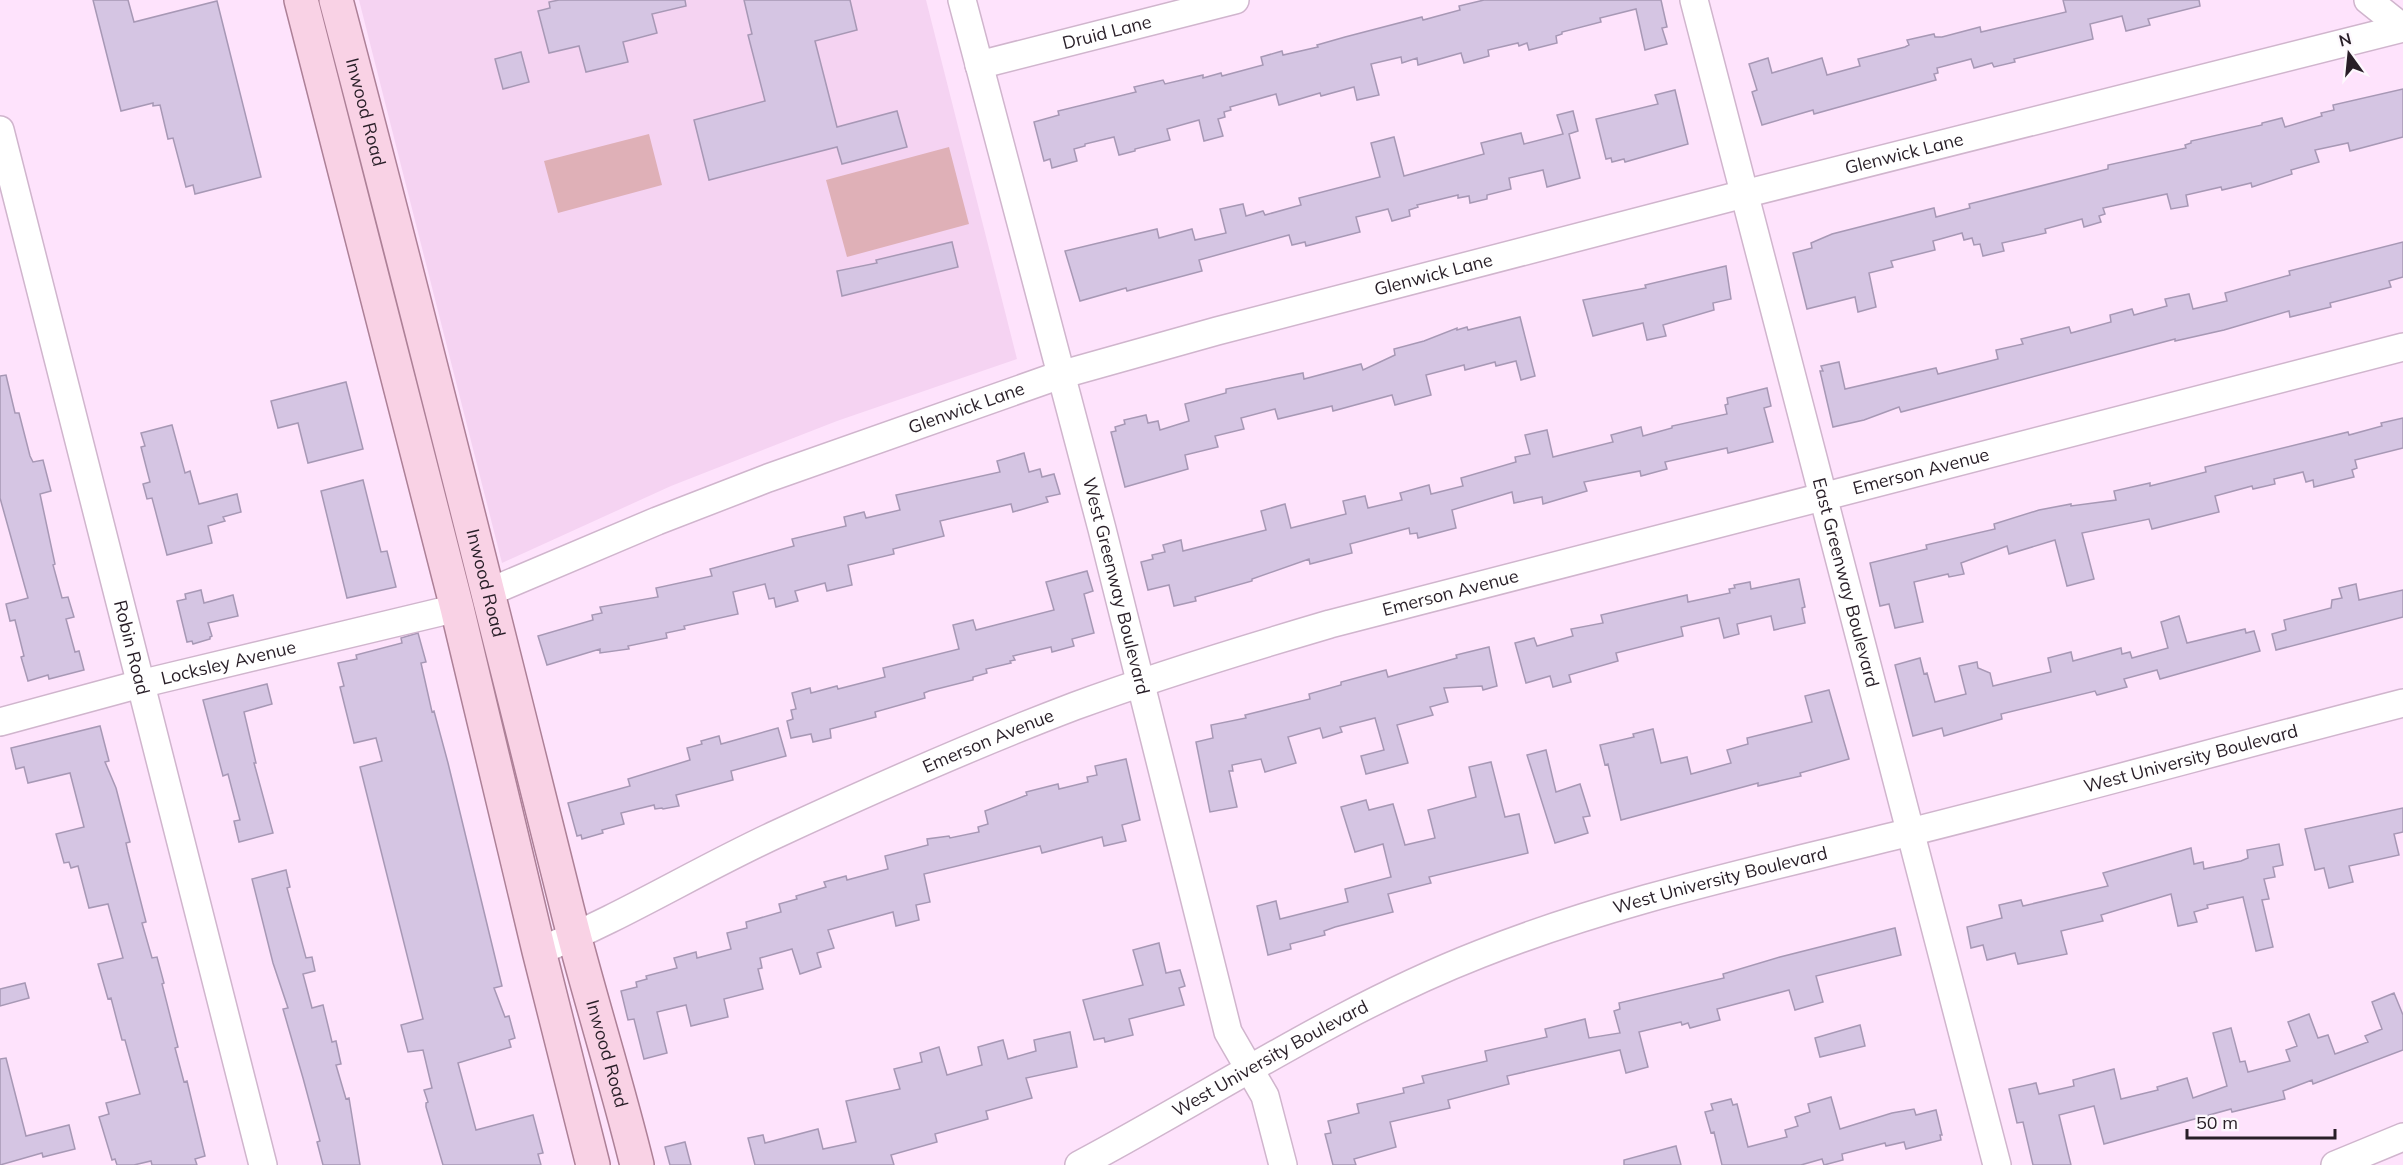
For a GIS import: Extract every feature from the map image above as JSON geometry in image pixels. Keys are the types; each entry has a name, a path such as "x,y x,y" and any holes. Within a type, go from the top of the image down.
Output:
{"main road":[{"name":"Inwood Road","path":"301,0 458,608 538,951 593,1165"},
{"name":"Inwood Road","path":"336,0 409,275 574,937 620,1095 637,1165"},
{"path":"458,608 487,593"}],"street":[{"name":"West Greenway Boulevard","path":"962,0 1141,683 1228,1032 1265,1096 1284,1165"},
{"name":"Druid Lane","path":"979,65 1235,0"},
{"name":"East Greenway Boulevard","path":"1694,0 1997,1165"},
{"path":"2368,0 2403,28"},
{"name":"Glenwick Lane","path":"487,593 657,521 757,482 1060,375 1216,331 1744,194 2403,28"},
{"name":"Robin Road","path":"0,130 263,1165"},
{"name":"Emerson Avenue","path":"538,951 574,937 775,835 914,772 1074,707 1141,683 1330,624 2403,347"},
{"name":"Locksley Avenue","path":"0,722 140,684 458,608"},
{"name":"West University Boulevard","path":"1078,1165 1359,1007 1421,978 1553,927 1632,902 1911,832 2403,703"},
{"path":"2335,1165 2403,1137"}],"shaded area":[{"path":"359,0 926,0 1017,359 837,421 671,486 502,563"},
{"path":"649,134 662,185 558,213 544,161"},
{"path":"949,147 969,224 847,257 826,180"}],"building":[{"path":"93,0 128,0 134,22 217,1 261,177 195,194 193,185 186,187 173,138 168,139 160,105 153,106 153,103 121,111"},
{"path":"559,0 685,0 686,6 652,14 657,33 623,42 628,62 586,72 579,46 549,53 538,11 550,8 549,2"},
{"path":"744,0 850,0 857,30 815,41 837,127 897,111 907,147 842,164 837,147 709,180 694,120 765,101 748,35 752,34"},
{"path":"1484,0 1661,0 1667,27 1662,28 1667,44 1645,50 1636,9 1600,18 1601,22 1562,32 1556,36 1557,43 1529,50 1527,43 1519,46 1518,43 1488,50 1489,56 1464,63 1461,53 1418,65 1417,58 1402,63 1401,57 1371,64 1379,95 1357,100 1354,87 1321,96 1320,93 1279,105 1276,94 1230,107 1231,110 1224,112 1225,117 1218,119 1223,136 1204,141 1199,120 1167,129 1170,140 1135,149 1135,151 1119,155 1114,137 1074,149 1077,161 1052,168 1050,159 1044,161 1034,122 1059,115 1058,111 1136,92 1134,87 1163,80 1165,84 1203,75 1203,78 1221,73 1222,76 1263,65 1261,57 1282,51 1283,55 1318,47 1317,45 1345,37 1422,17 1423,20 1460,10 1459,6"},
{"path":"2063,0 2199,0 2200,6 2148,19 2150,25 2126,31 2122,16 2090,24 2093,39 2014,59 2015,62 1994,67 1992,63 1974,68 1971,59 1937,68 1938,73 1934,74 1936,80 1814,114 1813,110 1762,125 1752,92 1757,90 1749,64 1768,58 1772,73 1822,58 1827,75 1860,66 1858,59 1905,47 1909,45 1907,40 1934,34 1935,37 1942,37 1980,27 1981,32 2066,12"},
{"path":"521,52 529,82 503,89 495,59"},
{"path":"2403,89 2403,137 2350,151 2348,143 2315,150 2319,162 2291,170 2292,174 2252,187 2251,183 2186,195 2188,206 2171,209 2167,194 2103,208 2105,214 2099,216 2101,222 2084,227 2082,219 2045,229 2046,233 2002,243 2004,251 1983,256 1980,244 1974,245 1972,238 1964,240 1962,233 1933,241 1935,250 1891,261 1893,267 1869,273 1876,307 1858,312 1855,297 1807,309 1793,253 1812,248 1811,243 1832,234 1934,208 1936,217 1970,208 1969,204 2108,169 2108,165 2186,148 2185,145 2191,141 2262,125 2262,123 2282,118 2285,127 2322,116 2321,113 2334,110 2333,105"},
{"path":"1675,90 1688,144 1625,162 1624,159 1612,162 1611,158 1606,159 1596,119 1658,104 1655,95"},
{"path":"1573,111 1578,131 1569,134 1580,178 1547,187 1543,170 1509,178 1511,189 1487,195 1487,199 1470,203 1469,196 1458,198 1458,195 1417,205 1418,207 1409,210 1410,216 1392,221 1388,209 1356,217 1360,232 1306,246 1305,242 1292,245 1289,235 1199,260 1202,271 1080,301 1065,251 1157,229 1159,238 1192,229 1195,240 1226,233 1220,209 1243,204 1246,216 1263,211 1265,215 1301,205 1299,198 1380,177 1371,143 1394,137 1404,176 1484,154 1481,143 1521,133 1524,144 1563,134 1557,115"},
{"path":"952,242 958,267 842,296 837,271 877,263 876,260"},
{"path":"2403,242 2403,277 2389,281 2391,287 2330,303 2331,307 2290,317 2289,311 2224,330 2175,341 2175,339 1901,412 1899,407 1864,420 1833,427 1820,371 1823,371 1821,366 1839,362 1845,389 1936,368 1938,374 1998,359 1996,350 2023,344 2021,339 2069,327 2071,333 2111,322 2110,315 2132,309 2134,315 2167,306 2165,299 2189,294 2193,309 2227,301 2225,293 2290,275 2289,271"},
{"path":"1726,266 1731,299 1713,303 1714,310 1663,325 1666,336 1647,340 1643,323 1593,336 1583,300 1646,288 1645,285"},
{"path":"1520,317 1535,376 1521,380 1516,361 1496,366 1495,362 1465,370 1464,365 1426,375 1431,395 1395,405 1392,395 1333,411 1332,406 1278,419 1275,409 1241,418 1244,429 1215,436 1218,447 1185,455 1188,469 1125,487 1111,432 1116,431 1115,427 1125,424 1124,420 1146,415 1148,423 1158,421 1160,430 1189,421 1185,404 1226,393 1226,389 1303,373 1304,379 1361,364 1363,370 1395,355 1394,349 1424,341 1457,328 1457,330 1467,327 1468,330"},
{"path":"6,375 15,413 19,413 30,456 33,462 43,460 51,491 40,494 55,564 53,565 62,598 68,597 74,617 66,619 75,652 79,651 84,670 49,679 48,675 28,681 21,657 24,656 15,620 10,621 6,604 28,598 0,498 0,376"},
{"path":"346,382 363,449 308,463 298,423 278,428 271,401"},
{"path":"1767,388 1771,406 1764,408 1773,442 1728,453 1727,448 1665,462 1667,469 1641,476 1640,471 1584,482 1587,491 1543,504 1542,497 1514,503 1512,492 1452,510 1456,528 1418,538 1417,533 1410,534 1409,528 1350,544 1352,553 1310,564 1309,559 1252,579 1252,581 1195,597 1196,601 1174,606 1169,585 1148,590 1141,562 1153,559 1152,555 1165,552 1163,545 1181,540 1183,551 1266,530 1261,511 1285,504 1291,528 1346,514 1343,501 1365,496 1368,508 1402,500 1400,493 1429,485 1431,494 1463,486 1461,478 1516,462 1515,457 1530,454 1525,435 1547,430 1553,457 1613,442 1611,435 1641,427 1643,436 1672,428 1672,426 1727,414 1725,405 1728,404 1727,398"},
{"path":"2403,418 2403,448 2355,460 2357,468 2352,470 2354,477 2314,487 2313,480 2306,482 2303,472 2274,479 2275,484 2253,489 2252,486 2215,496 2219,512 2152,529 2149,519 2082,533 2094,579 2067,586 2055,540 2009,554 2007,546 1961,563 1964,574 1949,577 1948,574 1914,582 1923,622 1895,628 1889,604 1880,606 1870,563 1927,549 1926,545 1995,529 1994,524 2039,510 2071,504 2071,506 2116,500 2114,491 2150,483 2150,486 2206,472 2205,467 2348,432 2349,435 2382,426 2381,423"},
{"path":"172,425 185,473 190,471 199,504 237,494 241,512 223,517 225,521 208,526 212,543 167,555 152,498 147,499 143,484 150,482 141,447 145,446 141,433"},
{"path":"1024,453 1029,472 1040,469 1042,477 1054,474 1060,494 1046,497 1048,502 1013,512 1011,504 940,521 944,536 893,549 894,554 848,565 852,585 827,591 825,583 795,591 798,601 776,607 774,598 769,599 765,584 733,592 738,614 684,626 685,629 666,633 667,638 628,646 629,649 600,653 600,649 547,665 538,636 593,620 592,615 602,613 600,607 658,597 656,588 712,576 710,569 794,546 792,539 846,526 844,517 864,512 866,518 900,510 896,495 1000,472 997,461"},
{"path":"363,480 381,552 387,551 396,587 347,598 321,491"},
{"path":"1087,571 1093,591 1084,594 1094,633 1072,639 1074,646 1052,652 1051,647 1013,656 1015,660 1010,661 1011,663 986,669 987,673 973,677 973,680 929,691 924,693 925,698 875,712 876,717 830,729 831,738 813,742 811,734 791,738 787,721 793,719 791,710 796,709 792,693 810,688 811,693 837,686 838,689 885,677 883,668 959,649 953,625 973,620 976,630 1054,610 1046,582"},
{"path":"1799,579 1805,607 1802,608 1805,623 1774,630 1771,616 1737,624 1739,634 1724,638 1719,618 1681,627 1683,636 1616,653 1618,661 1569,675 1571,682 1553,687 1550,676 1526,683 1515,643 1534,638 1537,646 1573,636 1571,629 1603,623 1601,615 1687,595 1688,602 1730,593 1729,589 1735,588 1734,585 1750,582 1751,589"},
{"path":"2356,584 2359,600 2403,590 2403,617 2276,650 2272,634 2286,630 2284,620 2331,608 2332,600 2342,598 2339,588"},
{"path":"201,590 204,603 233,595 238,616 208,623 212,636 210,639 193,644 192,641 187,642 177,601 186,599 185,594"},
{"path":"2179,616 2187,643 2245,629 2246,633 2254,631 2260,651 2160,679 2157,670 2124,679 2127,687 2097,695 2095,691 2001,714 2002,719 1944,736 1942,728 1913,736 1895,665 1920,658 1935,702 1966,694 1959,666 1977,662 1978,668 1990,673 1993,686 2051,672 2048,658 2071,652 2073,661 2121,648 2122,654 2130,652 2132,658 2168,648 2161,622"},
{"path":"418,633 426,662 421,663 432,712 434,711 448,763 502,986 494,988 505,1017 509,1016 515,1038 509,1040 511,1047 458,1063 476,1130 533,1115 543,1153 538,1154 541,1165 443,1165 426,1107 428,1102 424,1090 432,1088 423,1050 408,1052 401,1025 423,1019 360,767 382,761 376,738 354,743 340,687 344,686 338,663 357,659 356,655 402,643 401,638"},
{"path":"1489,647 1497,686 1483,690 1482,686 1444,688 1448,702 1430,707 1433,715 1397,725 1408,763 1366,774 1361,756 1384,750 1375,718 1340,727 1342,732 1323,738 1320,728 1288,737 1296,763 1265,772 1261,759 1232,765 1233,771 1229,771 1237,807 1210,812 1196,742 1213,738 1211,725 1246,718 1245,715 1310,699 1309,694 1341,685 1341,682 1386,670 1388,677"},
{"path":"267,684 272,704 244,712 256,763 254,763 273,833 239,842 234,821 240,820 228,774 223,776 203,700"},
{"path":"1829,690 1849,759 1800,773 1801,776 1758,786 1758,783 1621,820 1608,764 1605,765 1600,745 1634,737 1633,734 1653,729 1661,763 1687,757 1691,774 1731,763 1727,750 1748,744 1747,738 1812,722 1805,696"},
{"path":"100,726 109,761 105,762 116,788 130,842 126,843 146,922 142,923 152,958 157,957 178,1047 175,1048 184,1082 187,1081 205,1156 195,1159 197,1165 152,1165 151,1161 134,1165 117,1165 115,1159 112,1160 99,1117 109,1114 106,1103 140,1094 125,1040 122,1040 111,998 108,999 98,964 123,958 108,904 89,908 78,866 71,868 69,862 64,863 56,834 84,827 70,773 28,783 24,767 16,769 11,748"},
{"path":"778,728 786,756 731,771 733,780 676,795 679,806 655,809 654,805 621,813 624,824 582,839 581,835 577,836 568,803 630,786 628,779 690,760 687,748 702,744 701,741 719,736 721,744"},
{"path":"1546,750 1556,792 1580,784 1590,816 1583,817 1588,833 1555,843 1527,755"},
{"path":"1126,759 1140,820 1122,825 1126,841 1104,846 1102,837 1042,853 1040,846 924,874 930,902 916,905 919,920 896,926 893,912 828,930 834,948 817,953 821,967 800,974 792,949 760,958 762,968 758,969 763,989 724,999 728,1017 691,1026 686,1005 657,1012 667,1053 644,1059 634,1019 628,1020 621,991 637,987 636,982 647,979 646,976 677,968 674,958 696,952 697,958 731,949 727,933 747,928 746,922 781,912 779,904 826,887 824,882 846,876 847,880 888,869 885,856 928,845 927,839 949,836 950,838 979,832 978,827 988,824 985,811 1027,795 1026,792 1058,784 1059,789 1088,782 1087,777 1097,775 1095,766"},
{"path":"1491,762 1505,817 1519,814 1528,853 1429,877 1431,883 1388,894 1393,912 1335,927 1324,931 1325,935 1290,944 1291,949 1268,955 1257,906 1276,901 1280,919 1348,902 1345,889 1391,877 1383,844 1355,852 1341,807 1366,800 1369,810 1393,804 1405,845 1435,838 1428,810 1476,797 1469,767"},
{"path":"2403,808 2403,832 2394,834 2399,855 2349,866 2353,882 2329,888 2324,868 2315,870 2305,829"},
{"path":"2279,844 2283,865 2273,867 2275,877 2264,879 2269,899 2262,900 2273,947 2256,951 2243,897 2207,905 2208,908 2194,912 2197,922 2178,926 2171,894 2101,915 2103,921 2061,931 2067,954 2018,964 2015,953 1987,960 1983,945 1971,948 1967,927 2002,918 1999,905 2021,900 2023,906 2108,886 2103,873 2191,848 2194,864 2203,862 2204,869 2248,858 2247,850"},
{"path":"286,870 290,887 287,888 306,958 312,957 315,971 303,974 312,1008 323,1005 332,1042 336,1041 341,1064 336,1065 346,1099 349,1098 360,1165 323,1165 317,1142 320,1141 283,1009 288,1008 273,963 252,879"},
{"path":"1895,928 1901,955 1816,976 1823,1002 1795,1010 1789,990 1717,1009 1720,1020 1690,1028 1688,1023 1682,1025 1681,1022 1639,1032 1648,1067 1626,1073 1620,1050 1507,1076 1509,1084 1448,1100 1450,1108 1390,1122 1396,1147 1354,1159 1356,1165 1333,1165 1325,1134 1331,1133 1328,1121 1359,1113 1357,1104 1404,1093 1403,1088 1424,1083 1422,1076 1487,1061 1485,1051 1547,1037 1545,1029 1585,1019 1589,1038 1620,1033 1614,1011 1620,1009 1619,1003 1724,978 1723,974 1780,957"},
{"path":"1159,943 1166,973 1180,970 1185,986 1179,988 1184,1005 1129,1019 1133,1035 1105,1042 1104,1038 1094,1040 1083,1000 1143,985 1133,950"},
{"path":"25,983 29,998 0,1006 0,989"},
{"path":"2394,993 2403,1015 2403,1050 2313,1084 2312,1080 2283,1091 2285,1099 2232,1112 2231,1109 2104,1144 2094,1106 2059,1115 2071,1165 2033,1165 2023,1122 2017,1123 2009,1089 2036,1083 2039,1094 2074,1086 2073,1080 2114,1069 2121,1099 2158,1090 2157,1087 2187,1078 2193,1098 2227,1086 2213,1033 2231,1028 2240,1062 2245,1061 2248,1072 2290,1061 2286,1050 2297,1046 2288,1022 2309,1014 2318,1038 2328,1035 2335,1054 2368,1042 2365,1036 2382,1029 2372,1002"},
{"path":"1860,1025 1865,1046 1820,1057 1815,1038"},
{"path":"1070,1032 1077,1067 1026,1078 1032,1098 986,1111 988,1119 935,1134 937,1142 891,1155 894,1165 755,1165 748,1138 763,1135 765,1143 818,1129 823,1149 856,1142 846,1101 900,1089 894,1069 922,1062 920,1053 939,1047 947,1075 982,1065 978,1047 1003,1040 1008,1059 1036,1051 1034,1040"},
{"path":"6,1058 26,1136 69,1125 75,1149 43,1157 42,1153 0,1165 0,1059"},
{"path":"1831,1097 1840,1129 1892,1113 1914,1109 1916,1115 1936,1110 1942,1135 1940,1135 1941,1140 1906,1149 1904,1142 1886,1146 1885,1143 1842,1154 1843,1160 1824,1165 1822,1159 1801,1165 1722,1165 1714,1132 1711,1133 1705,1112 1713,1110 1711,1104 1731,1099 1733,1105 1737,1104 1748,1147 1787,1137 1785,1130 1798,1126 1795,1117 1810,1112 1808,1104"},
{"path":"685,1142 691,1165 670,1165 665,1147"},
{"path":"1676,1146 1681,1165 1624,1165 1624,1160"}]}
